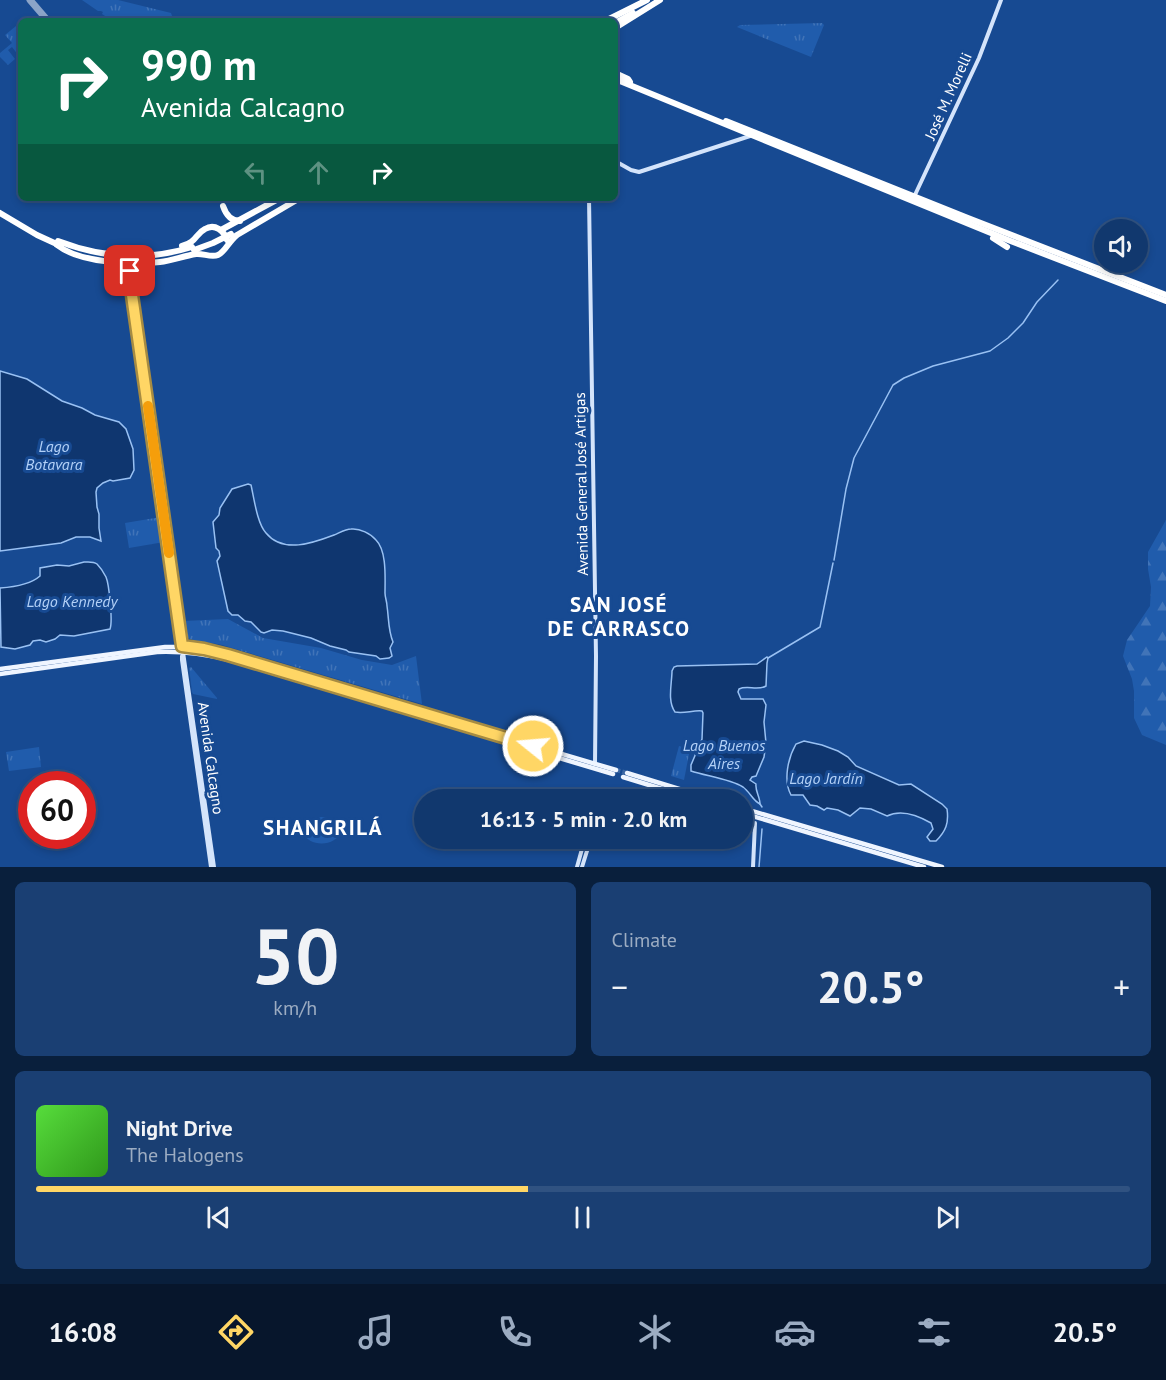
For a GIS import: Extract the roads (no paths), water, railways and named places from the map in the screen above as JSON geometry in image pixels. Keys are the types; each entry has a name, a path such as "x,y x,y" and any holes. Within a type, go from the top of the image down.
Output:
{"highway":[{"path":"610,18 647,0"},
{"path":"618,21 658,0"},
{"path":"618,26 658,0"},
{"path":"618,77 737,130 754,134"},
{"path":"618,77 914,199 1166,294"},
{"path":"914,199 966,223 1166,301"},
{"path":"221,230 275,201"},
{"path":"0,211 36,234 57,244 93,256 131,260 158,258 213,243 282,201"},
{"path":"230,232 289,201"},
{"path":"226,245 237,235 295,201"},
{"path":"223,206 231,219 241,220"},
{"path":"0,211 48,236 72,246 103,254 130,256 165,254 193,249"},
{"path":"966,223 1007,247"},
{"path":"57,244 61,248 90,258 126,264 160,262 197,254 210,256 219,254 223,252 226,245 226,236 216,227 207,228 188,244 164,251 144,253 123,253 72,246"},
{"path":"198,236 198,247 206,255"}],"main road":[{"path":"0,669 148,648 204,649 614,772"},
{"path":"0,674 182,649"},
{"path":"661,789 625,775 675,789"},
{"path":"753,811 942,867"},
{"path":"753,816 924,867"}],"street":[{"name":"José M. Morelli","path":"914,199 979,58 1001,0"},
{"path":"737,130 741,135 740,139"},
{"path":"618,163 639,172 754,134"},
{"name":"Avenida General José Artigas","path":"589,201 595,766"},
{"name":"Avenida Calcagno","path":"129,272 213,867"},
{"path":"753,867 755,823"},
{"path":"577,867 582,849"},
{"path":"582,867 588,849"}],"water":[{"name":"Lago Botavara","path":"0,371 27,379 62,401 119,422 126,429 133,449 134,470 130,478 110,480 97,488 101,541 90,537 76,537 61,543 0,551"},
{"path":"251,485 263,529 281,543 299,545 351,529 365,532 376,540 384,558 385,595 393,642 390,648 392,656 380,659 376,656 349,652 311,638 283,631 272,630 264,633 251,622 245,621 238,615 232,615 228,611 217,561 220,556 216,548 213,522 232,489"},
{"name":"Lago Kennedy","path":"84,562 97,564 106,577 110,603 110,629 74,636 60,635 46,642 33,641 30,645 15,649 1,647 0,588 32,582 40,576 40,568 57,565 69,566"},
{"name":"Lago Buenos Aires","path":"768,658 766,686 742,688 738,692 741,699 763,699 766,705 764,757 756,776 750,780 756,784 760,804 753,799 753,789 745,789 738,784 691,771 691,765 702,739 703,713 702,711 675,712 670,692 672,671 677,666 757,664"},
{"name":"Lago Jardín","path":"804,741 838,751 856,766 899,785 911,784 942,804 948,814 942,834 936,841 930,841 927,837 933,829 931,823 910,814 898,813 887,816 871,809 860,808 850,816 838,810 827,808 824,810 810,805 803,795 791,795 787,783 789,762 796,744"}],"waterway":[{"path":"834,560 846,489 854,458 893,385 933,366 990,351 1023,323 1037,302 1058,280"},
{"path":"768,658 820,627 833,563"},
{"path":"759,867 762,829"}],"tunnel":[{"path":"616,770 627,773"}],"district":[{"name":"SAN JOSÉ DE CARRASCO","path":"619,616"},
{"name":"SHANGRILÁ","path":"323,827"}]}
